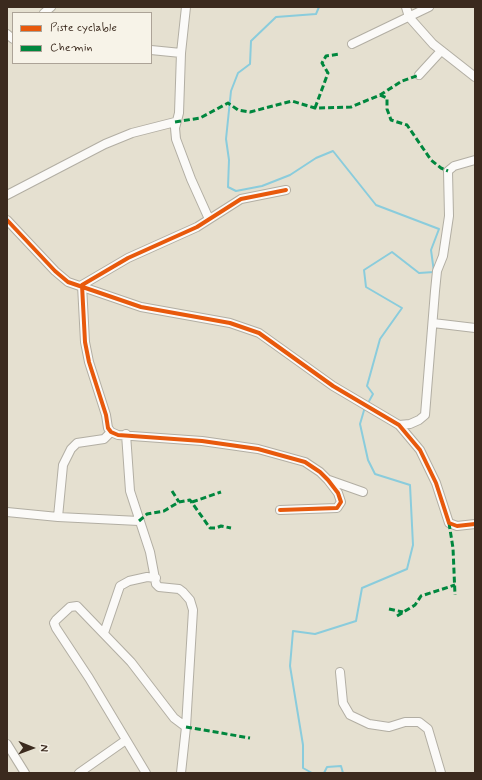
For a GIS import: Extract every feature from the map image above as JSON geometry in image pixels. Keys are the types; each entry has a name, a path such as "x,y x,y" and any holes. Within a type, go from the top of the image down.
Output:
{"street":[{"path":"186,7 181,53 179,113 175,122 176,139 191,179 209,219"},
{"path":"406,7 409,17 441,51 475,77"},
{"path":"352,44 429,7"},
{"path":"152,50 181,53"},
{"path":"419,75 441,51"},
{"path":"7,195 104,144 132,133 175,122"},
{"path":"399,425 410,424 419,420 425,415 437,271 443,256 449,216 448,171 454,166 475,160"},
{"path":"82,285 128,258 197,227 241,199 286,190"},
{"path":"7,220 55,271 68,282 82,285 141,307 230,323 259,333 333,386 399,425 420,450 436,483 449,524 457,526 475,524"},
{"path":"82,285 85,342 89,362 106,415 108,428 111,432"},
{"path":"433,323 475,328"},
{"path":"111,432 202,441 258,449 305,462 320,472 328,480 338,493 341,502 337,508 280,510"},
{"path":"58,517 63,465 71,449 77,443 104,439 111,432"},
{"path":"126,434 130,491 150,552 156,584 159,587 179,589 190,600 193,610 186,726 181,773"},
{"path":"328,480 363,492"},
{"path":"7,512 58,517 139,521"},
{"path":"104,633 120,586 128,581 147,577 156,578"},
{"path":"146,773 54,623 70,607 77,606 148,681 174,718 186,726"},
{"path":"340,672 343,703 350,715 369,724 389,727 405,722 419,722 428,729 441,773"},
{"path":"79,773 126,740"},
{"path":"7,744 25,773"}],"waterway":[{"path":"319,7 316,14 276,17 251,41 250,64 238,73 231,91 226,139 229,160 228,187 236,191 262,186 290,175 316,158 333,151 376,205 439,229 431,250 434,272 419,273 392,252 364,270 366,287 402,308 380,339 367,386 373,394 368,403"},
{"path":"312,773 303,768 303,745 290,666 293,631 315,634 356,621 362,588 407,569 413,545 410,485 375,474 368,460 360,424 365,407"},
{"path":"324,773 327,767 341,766 343,773"}],"marked path":[{"path":"315,108 328,73 322,63 326,56 340,54"},
{"path":"175,122 200,118 228,103 238,110 250,112 292,101 315,108 351,107 380,95 402,81 419,75"},
{"path":"380,95 387,98 387,109 391,120 407,125 431,160 441,168 448,171"},
{"path":"172,491 179,502"},
{"path":"192,502 221,492"},
{"path":"139,521 147,514 164,511 179,502 190,500 210,528 221,526 231,528"},
{"path":"449,523 453,548 455,595"},
{"path":"397,616 415,605 421,596 455,585"},
{"path":"389,609 403,612"},
{"path":"186,727 250,738"}],"cycle path":[{"path":"280,510 337,508 341,502 338,493 328,480 320,472 305,462 258,449 202,441 118,435 111,432 108,428 106,415 89,362 85,342 82,285 128,258 197,227 241,199 286,190"},
{"path":"7,220 55,271 68,282 141,307 230,323 259,333 333,386 399,425 420,450 436,483 449,523 457,526 475,524"}]}
